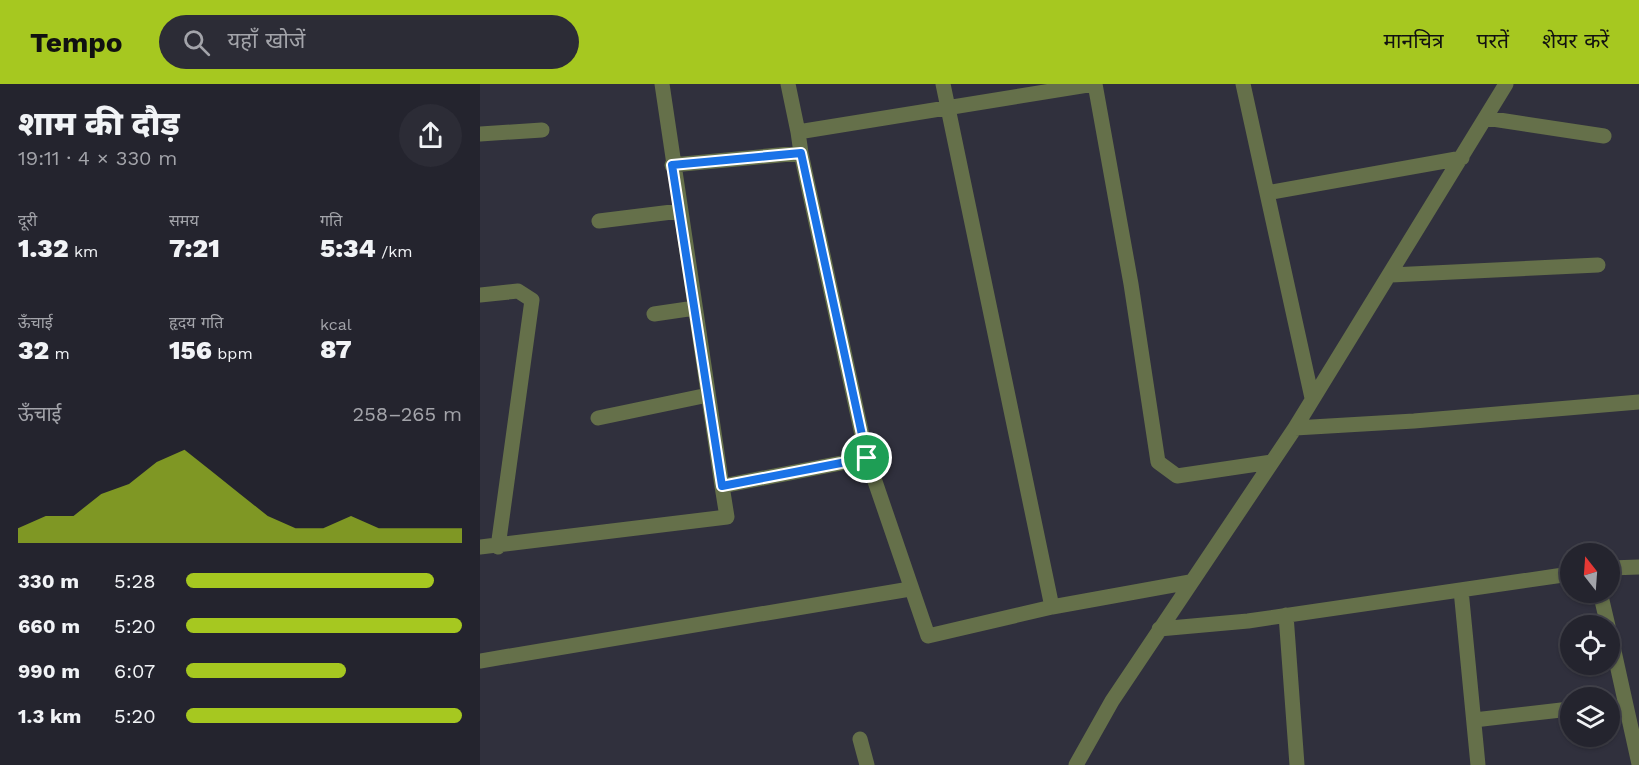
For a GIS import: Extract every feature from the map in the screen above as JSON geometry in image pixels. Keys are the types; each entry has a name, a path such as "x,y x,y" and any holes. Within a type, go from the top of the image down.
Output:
{"street":[{"path":"480,548 727,517 672,165 662,84"},
{"path":"788,84 867,458 928,636 1052,607 1190,582"},
{"path":"943,84 1052,607"},
{"path":"798,132 1094,84 1131,284 1158,462 1177,476 1272,462"},
{"path":"1243,84 1312,398"},
{"path":"1076,765 1112,701 1295,428 1506,84"},
{"path":"1486,118 1604,136"},
{"path":"480,134 542,130"},
{"path":"672,165 801,153"},
{"path":"1268,193 1462,158"},
{"path":"599,221 680,212"},
{"path":"1391,274 1598,265"},
{"path":"480,296 518,291 532,300 498,547"},
{"path":"654,314 695,308"},
{"path":"598,418 708,395"},
{"path":"1295,428 1414,421 1639,402"},
{"path":"722,486 867,458"},
{"path":"1620,568 1639,567"},
{"path":"1159,629 1286,615 1560,575"},
{"path":"480,661 910,589"},
{"path":"1461,590 1478,765"},
{"path":"1286,615 1297,765"},
{"path":"1474,720 1560,710"},
{"path":"1620,711 1639,764"},
{"path":"860,739 867,765"}],"route":[{"path":"801,153 867,458 722,486 672,165 801,153"}]}
